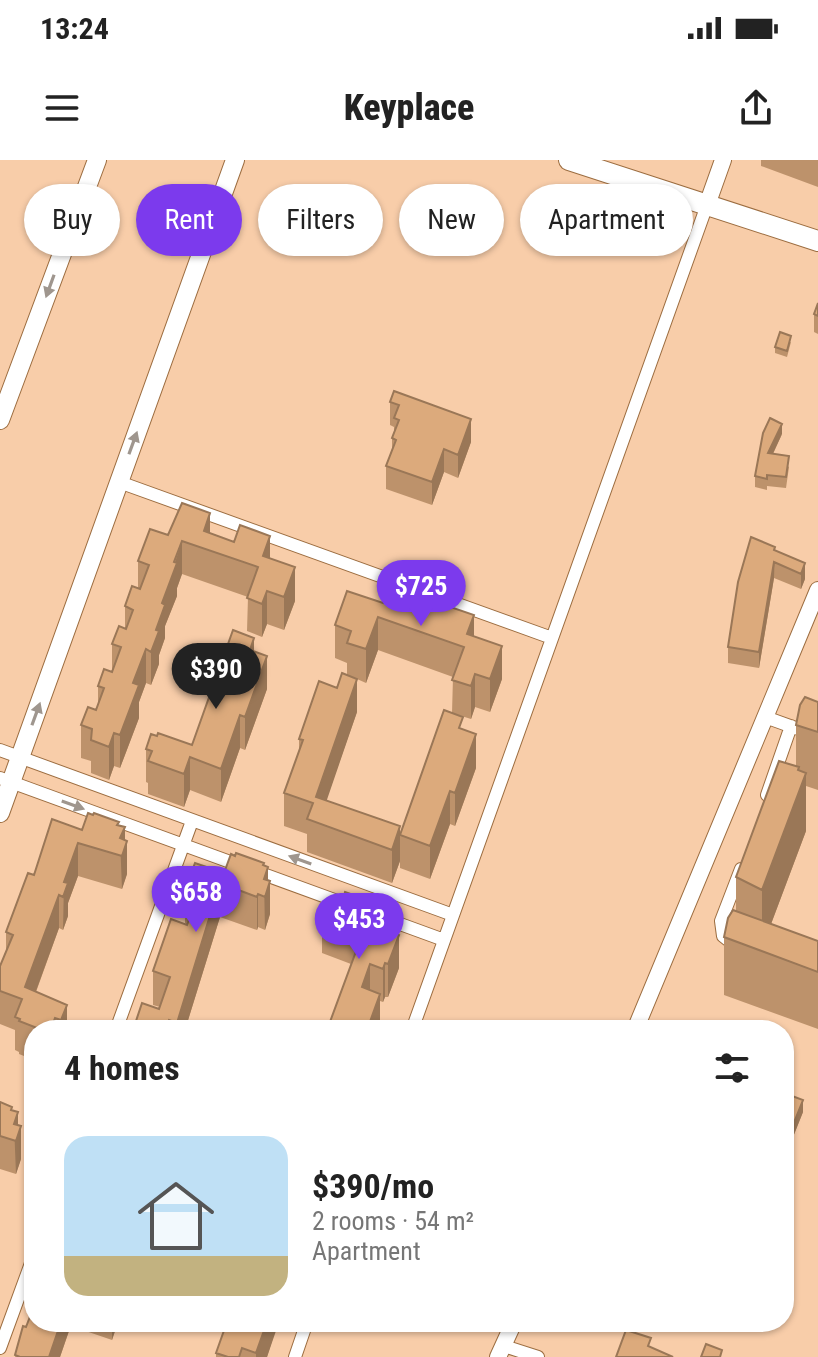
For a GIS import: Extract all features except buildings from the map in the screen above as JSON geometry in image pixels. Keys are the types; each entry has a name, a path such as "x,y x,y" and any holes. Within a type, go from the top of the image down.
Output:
{"main road":[{"path":"0,420 97,160"},
{"path":"0,813 6,780 20,757 235,160"},
{"path":"569,160 818,241"}],"street":[{"path":"416,1020 723,160"},
{"path":"119,482 552,638"},
{"path":"639,1020 818,590"},
{"path":"765,717 818,736"},
{"path":"762,808 791,726"},
{"path":"0,750 453,915"},
{"path":"6,780 444,940"},
{"path":"120,1020 192,821"},
{"path":"743,862 721,921 723,936 751,953"},
{"path":"0,1348 24,1282"},
{"path":"295,1357 304,1332"},
{"path":"510,1332 501,1351 538,1357"}]}
